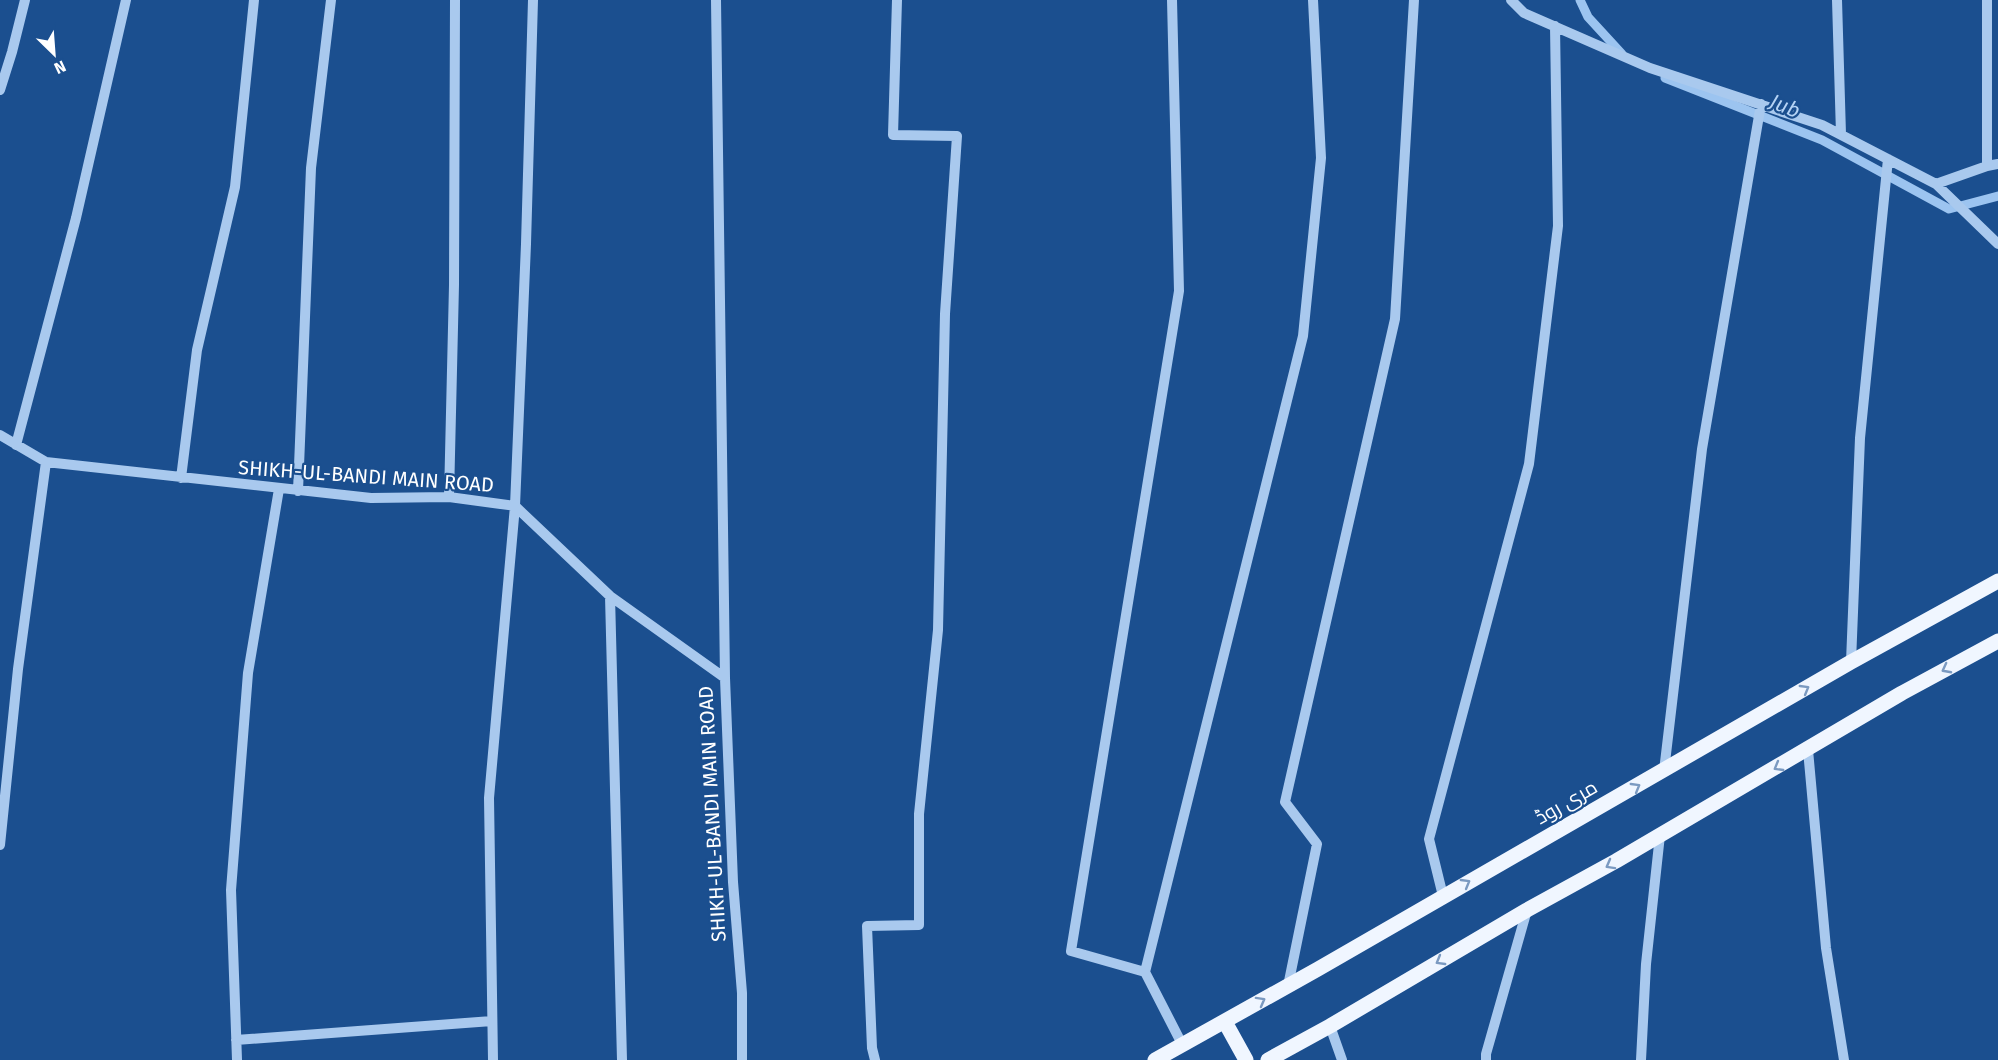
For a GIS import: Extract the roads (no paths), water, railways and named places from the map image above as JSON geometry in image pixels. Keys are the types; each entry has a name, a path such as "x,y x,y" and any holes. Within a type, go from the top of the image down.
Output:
{"main road":[{"name":"مری روڈ","path":"1155,1060 1851,662 1998,581"},
{"path":"1268,1060 1808,750 1902,693 1998,641"},
{"path":"1225,1022 1246,1060"}],"street":[{"path":"0,90 25,0"},
{"path":"16,445 76,218 126,0"},
{"path":"181,478 197,350 235,187 254,0"},
{"path":"298,491 311,168 331,0"},
{"path":"449,497 454,285 454,0"},
{"path":"493,1060 489,798 515,506 526,244 532,0"},
{"path":"717,0 725,678"},
{"path":"875,1060 872,1048 867,926 919,925 919,814 938,630 945,314 957,136 893,135 897,0"},
{"path":"1145,972 1071,951 1179,291 1172,0"},
{"path":"1182,1044 1145,972 1303,336 1321,158 1313,0"},
{"path":"1287,986 1317,844 1285,801 1395,319 1414,0"},
{"path":"1511,0 1524,13 1650,68 1822,125 1841,134 1936,184 1998,244"},
{"path":"1837,0 1841,134"},
{"path":"1936,184 1992,165 1987,0"},
{"path":"1443,896 1429,839 1529,464 1558,226 1555,26"},
{"path":"1664,771 1702,448 1761,104"},
{"path":"1851,662 1860,438 1888,159"},
{"name":"SHIKH-UL-BANDI MAIN ROAD","path":"0,435 46,462 371,498 449,497 515,506 610,596 725,678 733,882 742,993 742,1060"},
{"path":"0,845 18,669 46,462"},
{"path":"237,1060 231,890 248,673 279,489"},
{"path":"610,596 622,1060"},
{"path":"1808,750 1826,948 1844,1060"},
{"path":"1641,1060 1646,964 1660,835"},
{"path":"1486,1060 1527,910"},
{"path":"236,1040 492,1021"},
{"path":"1330,1026 1342,1060"}],"waterway":[{"name":"Jub","path":"1580,0 1588,17 1622,54"},
{"name":"Jub","path":"1665,78 1822,140 1949,209 1998,196"}]}
